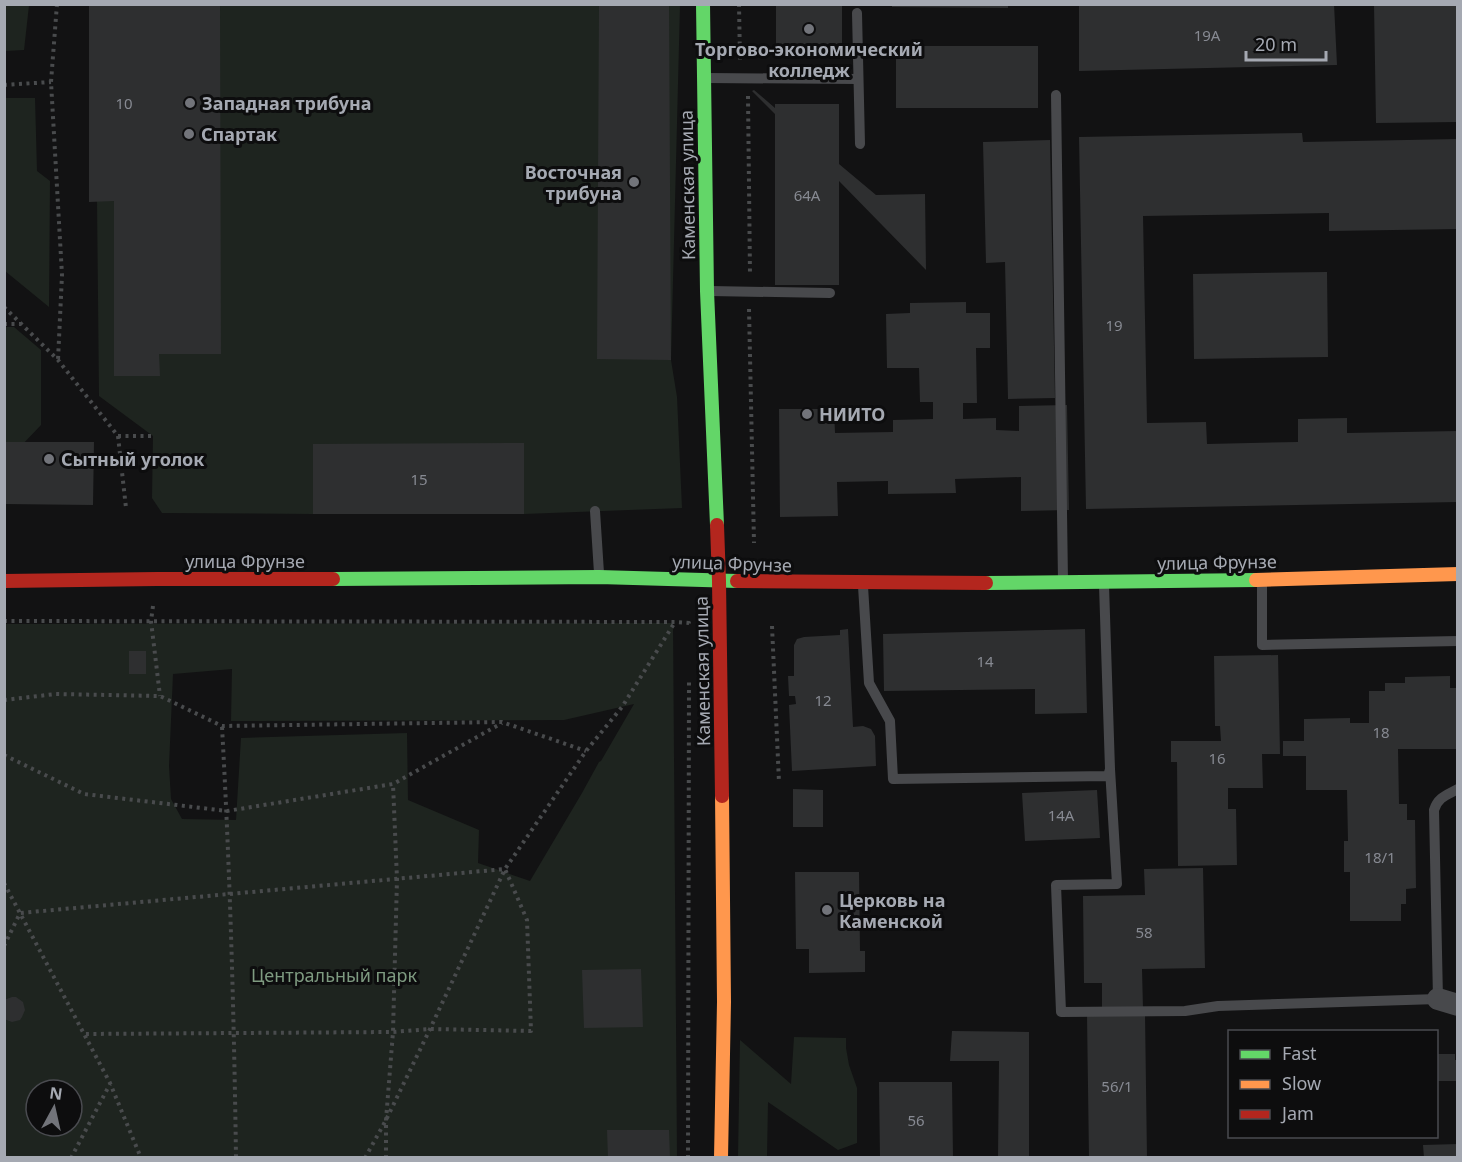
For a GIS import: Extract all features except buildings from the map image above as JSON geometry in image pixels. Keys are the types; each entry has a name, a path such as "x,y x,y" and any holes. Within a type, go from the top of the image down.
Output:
{"main road":[{"name":"Каменская улица","path":"703,4 707,291 719,581 724,1002 721,1158"},
{"name":"улица Фрунзе","path":"4,581 599,577 862,583 1063,583 1458,574"}],"lane":[{"path":"857,13 860,144"},
{"path":"704,78 858,79"},
{"path":"1056,95 1063,583"},
{"path":"707,291 830,293"},
{"path":"595,511 599,577"},
{"path":"1262,579 1262,645 1458,641"},
{"path":"1104,582 1110,769 1117,884 1056,885 1061,1012 1185,1011 1218,1006 1448,1002 1434,810 1441,797 1458,789"},
{"path":"862,583 869,683 890,721 892,779 1108,776 1110,769"}],"path":[{"path":"57,4 51,82 62,275 58,360"},
{"path":"4,84 51,82"},
{"path":"4,307 58,360 118,436 126,508"},
{"path":"4,324 21,324"},
{"path":"118,436 153,436"},
{"path":"157,579 151,621 160,696"},
{"path":"4,621 676,622 689,623 689,635"},
{"path":"366,1158 506,869 586,751 622,706 676,622"},
{"path":"772,626 778,782"},
{"path":"688,1158 689,670"},
{"path":"4,700 56,694 160,696 222,726 502,722 586,751"},
{"path":"4,755 84,794 227,811 393,784 502,722"},
{"path":"222,726 230,894 236,1158"},
{"path":"386,1158 386,1120 393,1032 396,879 393,784"},
{"path":"20,913 506,869"},
{"path":"84,1034 393,1032 430,1029 531,1031 527,920 506,869"},
{"path":"4,883 110,1083 141,1158"},
{"path":"4,946 20,913"},
{"path":"71,1158 110,1083"}],"green space":[{"path":"4,5 29,5 24,50 5,51"},
{"name":"Спартак","path":"95,5 680,5 671,360 677,397 682,508 524,514 162,513 152,498 153,436 99,396"},
{"path":"4,98 35,98 37,171 50,181 49,307 5,271"},
{"path":"4,327 14,327 41,350 41,425 21,446 5,446"},
{"name":"Центральный парк","path":"673,623 677,1157 5,1157 5,624","holes":["232,669 231,721 564,720 634,704 530,881 478,863 479,830 408,800 407,733 241,738 236,820 182,819 171,799 169,766 173,674"]},
{"path":"794,1037 846,1038 849,1065 857,1088 857,1143 838,1150 768,1102 767,1157 738,1157 740,1040 791,1084"}],"traffic: fast":[{"path":"703,4 707,291 717,525"},
{"path":"333,579 599,577 737,581"},
{"path":"986,583 1256,580"}],"traffic: slow":[{"path":"1256,580 1458,574"},
{"path":"721,1158 724,1002 722,796"}],"traffic: jam":[{"path":"717,525 722,796"},
{"path":"4,581 333,579"},
{"path":"737,581 986,583"}],"place":[{"name":"Торгово-экономический колледж","path":"809,29"},
{"name":"Западная трибуна","path":"190,103"},
{"name":"Спартак","path":"189,134"},
{"name":"Восточная трибуна","path":"634,182"},
{"name":"НИИТО","path":"807,414"},
{"name":"Сытный уголок","path":"49,459"},
{"name":"Церковь на Каменской","path":"827,910"}]}
